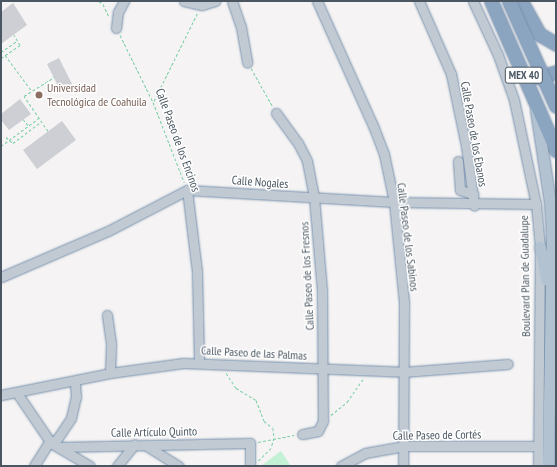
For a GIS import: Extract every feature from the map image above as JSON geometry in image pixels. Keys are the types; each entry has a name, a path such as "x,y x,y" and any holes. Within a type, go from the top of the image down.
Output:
{"highway":[{"name":"MEX 40","path":"491,1 535,105 556,150"},
{"path":"496,1 529,74 538,77 556,72"},
{"name":"MEX 40","path":"509,1 556,106"},
{"path":"521,1 539,34 556,44"},
{"path":"556,78 542,84 538,91 540,100 556,135"}],"main road":[{"name":"Boulevard Plan de Guadalupe","path":"535,105 550,195 552,233 550,426 548,466"},
{"path":"540,247 546,276 545,398 550,426 556,444"}],"street":[{"path":"116,28 118,12 124,1"},
{"path":"184,1 202,5 215,1"},
{"path":"232,1 241,26 247,62"},
{"name":"Calle Paseo de los Sabinos","path":"317,1 374,128 384,154 394,202 402,267 403,466"},
{"name":"Calle Paseo de los Ebanos","path":"419,1 451,74 465,139 474,205"},
{"name":"Boulevard Plan de Guadalupe","path":"473,1 498,55 514,100 536,204 540,247 538,466"},
{"name":"Calle Paseo de los Fresnos","path":"276,113 298,143 307,161 314,197 322,290 323,422"},
{"path":"458,161 460,190 473,194"},
{"path":"1,277 108,232 187,190"},
{"name":"Calle Nogales","path":"187,190 394,202 474,205 536,204"},
{"name":"Calle Paseo de los Encinos","path":"187,190 197,272 199,362"},
{"path":"107,315 111,345 110,373"},
{"name":"Calle Paseo de las Palmas","path":"1,395 17,394 110,373 199,362 403,372 508,364"},
{"path":"54,445 73,412 75,381"},
{"path":"17,394 54,445 90,466"},
{"path":"302,434 318,431 323,422"},
{"path":"117,466 135,444"},
{"path":"250,444 253,464"},
{"name":"Calle Artículo Quinto","path":"54,445 250,444"},
{"path":"34,466 47,445 54,445"},
{"path":"145,445 178,466"},
{"name":"Calle Paseo de Cortés","path":"341,466 353,462 378,449 404,446 538,446"}],"path":[{"name":"Calle Paseo de los Encinos","path":"99,1 103,4 116,28 153,102 187,190"},
{"path":"153,102 202,5"},
{"path":"1,58 20,45 14,35"},
{"path":"1,52 17,41"},
{"path":"5,55 31,91"},
{"path":"247,62 276,113"},
{"path":"48,131 24,96 54,77"},
{"path":"1,146 39,118"},
{"path":"23,119 28,126"},
{"path":"6,137 13,143 42,122"},
{"path":"213,363 227,375 236,388 256,400 264,422 273,428 274,438 268,454 253,464"},
{"path":"323,422 347,402 364,378 365,370"},
{"path":"250,444 274,438 302,434"}],"green space":[{"path":"281,451 290,465 261,466"}],"building":[{"path":"13,3 27,25 1,44 1,12"},
{"path":"59,58 73,86 61,92 47,64"},
{"path":"20,99 31,114 9,130 1,120 1,114"},
{"path":"62,121 76,140 37,169 23,150"}],"place":[{"name":"Universidad Tecnológica de Coahuila","path":"39,95"}]}
